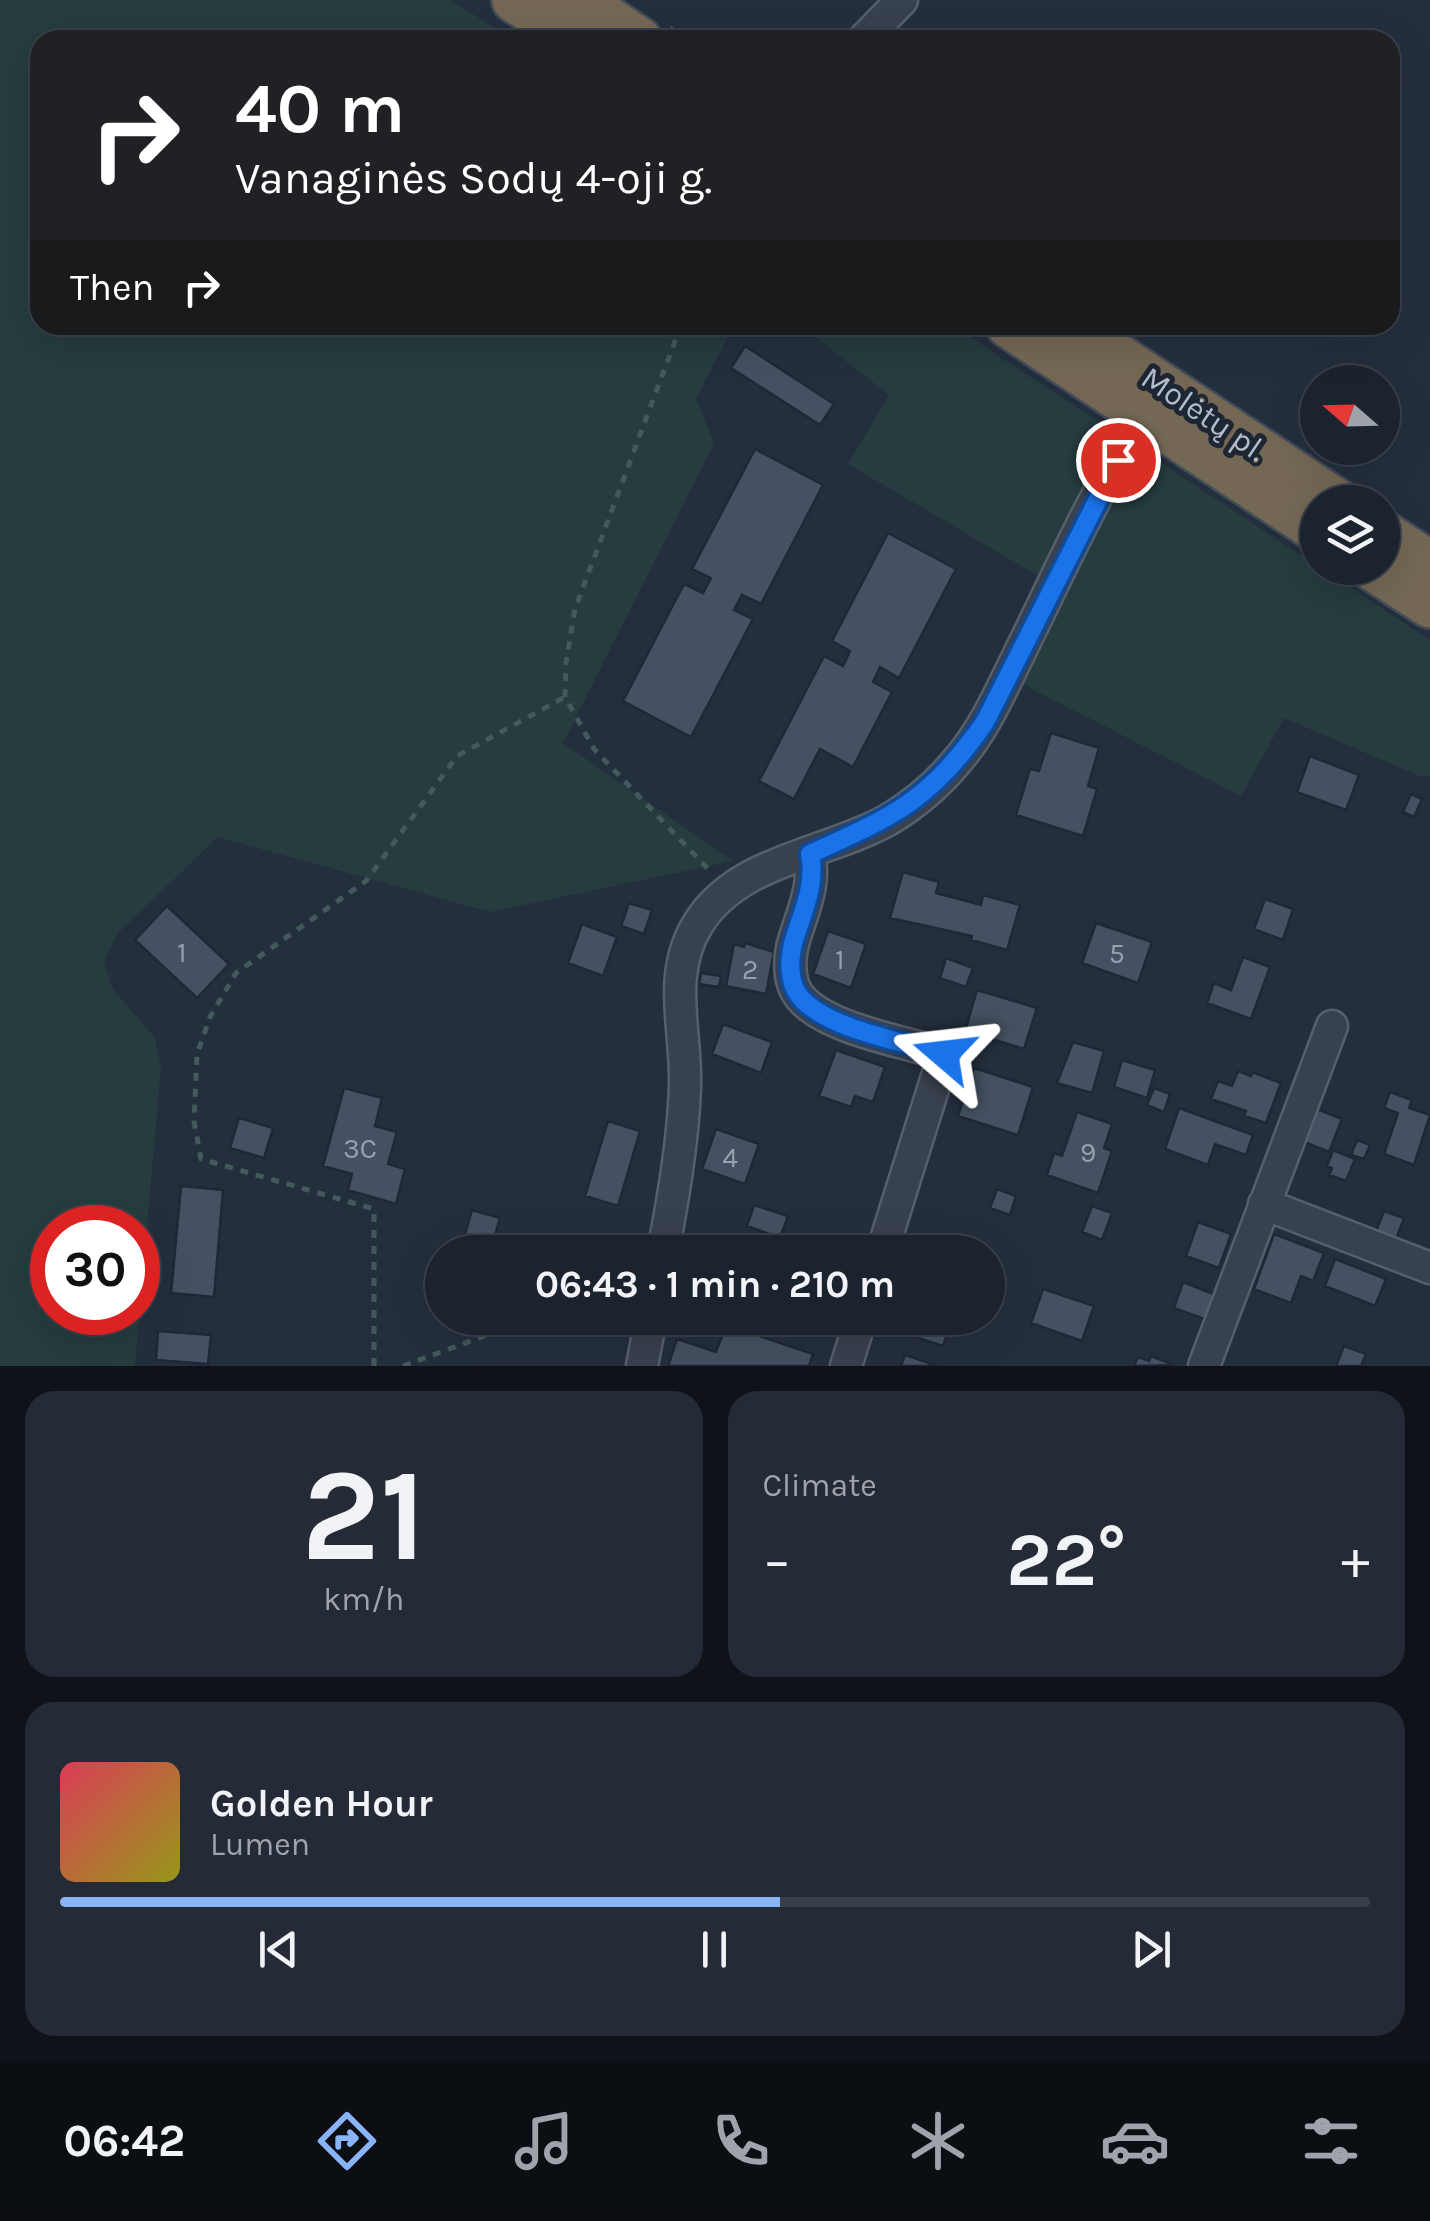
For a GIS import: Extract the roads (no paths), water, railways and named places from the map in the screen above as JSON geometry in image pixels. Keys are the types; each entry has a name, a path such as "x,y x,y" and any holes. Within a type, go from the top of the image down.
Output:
{"highway":[{"path":"515,0 562,30"},
{"path":"579,0 625,30"},
{"name":"Molėtų pl.","path":"1024,335 1300,518"},
{"name":"Molėtų pl.","path":"1085,335 1312,485"},
{"path":"1400,545 1430,564"},
{"path":"1399,585 1430,605"}],"street":[{"path":"873,30 902,0"},
{"path":"665,1235 686,1084 679,1014 680,976 687,947 699,922 728,891 769,867 888,820 931,789 959,760 985,722 1073,544 1144,415"},
{"path":"810,854 814,875 792,946 790,975 798,995 820,1013 944,1054 887,1235"},
{"path":"1204,1366 1332,1026"},
{"path":"1264,1204 1430,1268"},
{"path":"642,1366 648,1335"},
{"path":"846,1366 856,1335"}]}
